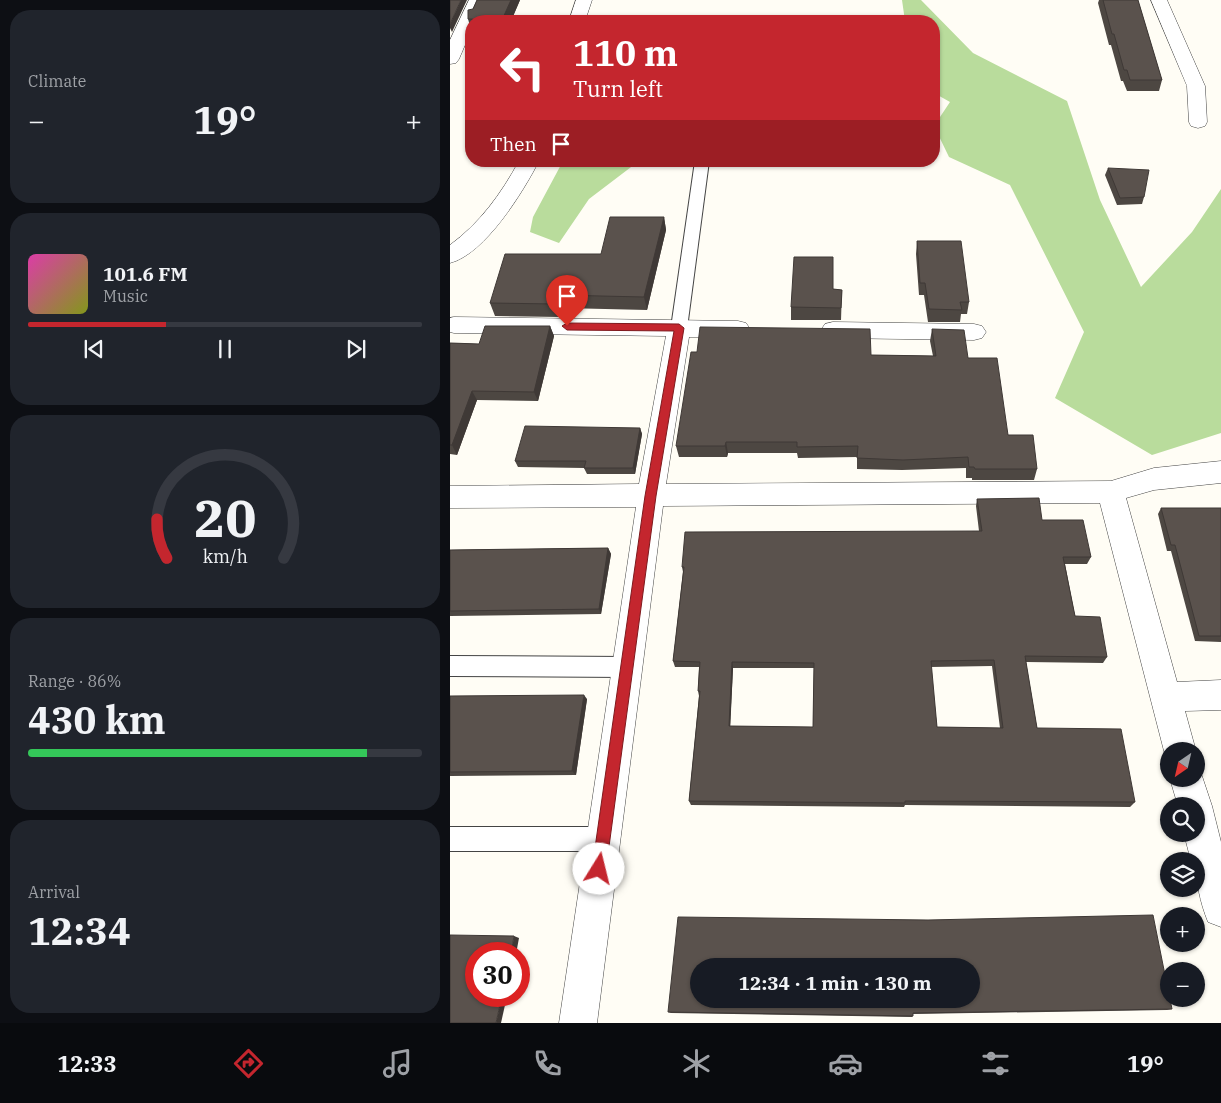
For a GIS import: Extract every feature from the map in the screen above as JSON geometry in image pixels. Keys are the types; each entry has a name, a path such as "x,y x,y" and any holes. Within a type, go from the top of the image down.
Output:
{"street":[{"path":"470,15 477,0"},
{"path":"579,15 584,0"},
{"path":"1159,0 1196,86 1198,122"},
{"path":"450,59 465,26"},
{"path":"450,256 502,208 526,167"},
{"path":"454,325 758,329"},
{"path":"578,1023 650,496 679,328"},
{"path":"807,330 974,332"},
{"path":"450,497 1111,492 1154,479 1221,472"},
{"path":"1111,492 1178,742"},
{"path":"1166,697 1221,696"},
{"path":"1204,842 1221,909"}],"lane":[{"path":"679,328 701,167"},
{"path":"450,666 627,667"},
{"path":"450,839 604,839"}],"green space":[{"path":"902,0 921,0 936,15 904,15"},
{"path":"940,19 973,53 1067,101 1100,200 1141,287 1192,232 1221,189 1221,433 1152,455 1055,398 1084,332 1010,185 949,157 940,138 940,117 950,102 940,96"},
{"path":"560,167 631,167 589,199 559,243 530,232 533,217"}],"building":[{"path":"450,0 461,0 450,24"},
{"path":"477,0 511,0 504,15 468,15 468,10 473,9"},
{"path":"1103,0 1138,0 1162,80 1130,80 1127,70 1124,70"},
{"path":"1108,168 1149,170 1144,197 1120,198"},
{"path":"610,217 664,217 644,297 558,295 555,304 490,303 505,254 601,254"},
{"path":"917,241 961,241 969,302 960,302 962,310 929,309 925,283 920,283"},
{"path":"794,257 833,257 833,289 842,290 841,308 791,307"},
{"path":"485,326 550,326 534,392 472,391 452,445 450,445 450,343 479,344"},
{"path":"700,327 870,329 871,355 936,356 932,329 964,330 968,358 997,358 1008,435 1033,435 1037,469 975,469 974,467 969,467 968,457 903,460 857,458 858,446 797,447 797,442 726,442 725,446 676,446 691,352 697,352"},
{"path":"525,426 640,428 633,468 584,468 586,461 515,461"},
{"path":"1039,498 1042,520 1083,520 1091,557 1063,557 1075,616 1100,617 1107,657 1025,656 1037,728 1121,729 1135,802 905,801 905,803 689,801 700,691 698,691 700,662 673,661 684,567 682,567 685,532 982,531 977,499","holes":["994,660 1003,728 937,727 931,661","732,662 814,663 813,727 729,726"]},
{"path":"1161,508 1221,508 1221,636 1199,636 1175,545 1171,545"},
{"path":"608,548 599,609 450,611 450,550"},
{"path":"584,695 572,771 450,772 450,696"},
{"path":"1153,915 1162,962 1160,962 1160,1007 1172,1007 1172,1009 913,1013 913,1016 668,1012 678,917 928,920"},
{"path":"450,935 514,936 513,942 465,942 465,1007 500,1007 496,1023 450,1023"}],"route":[{"path":"567,326 679,328 650,496 599,869"}]}
